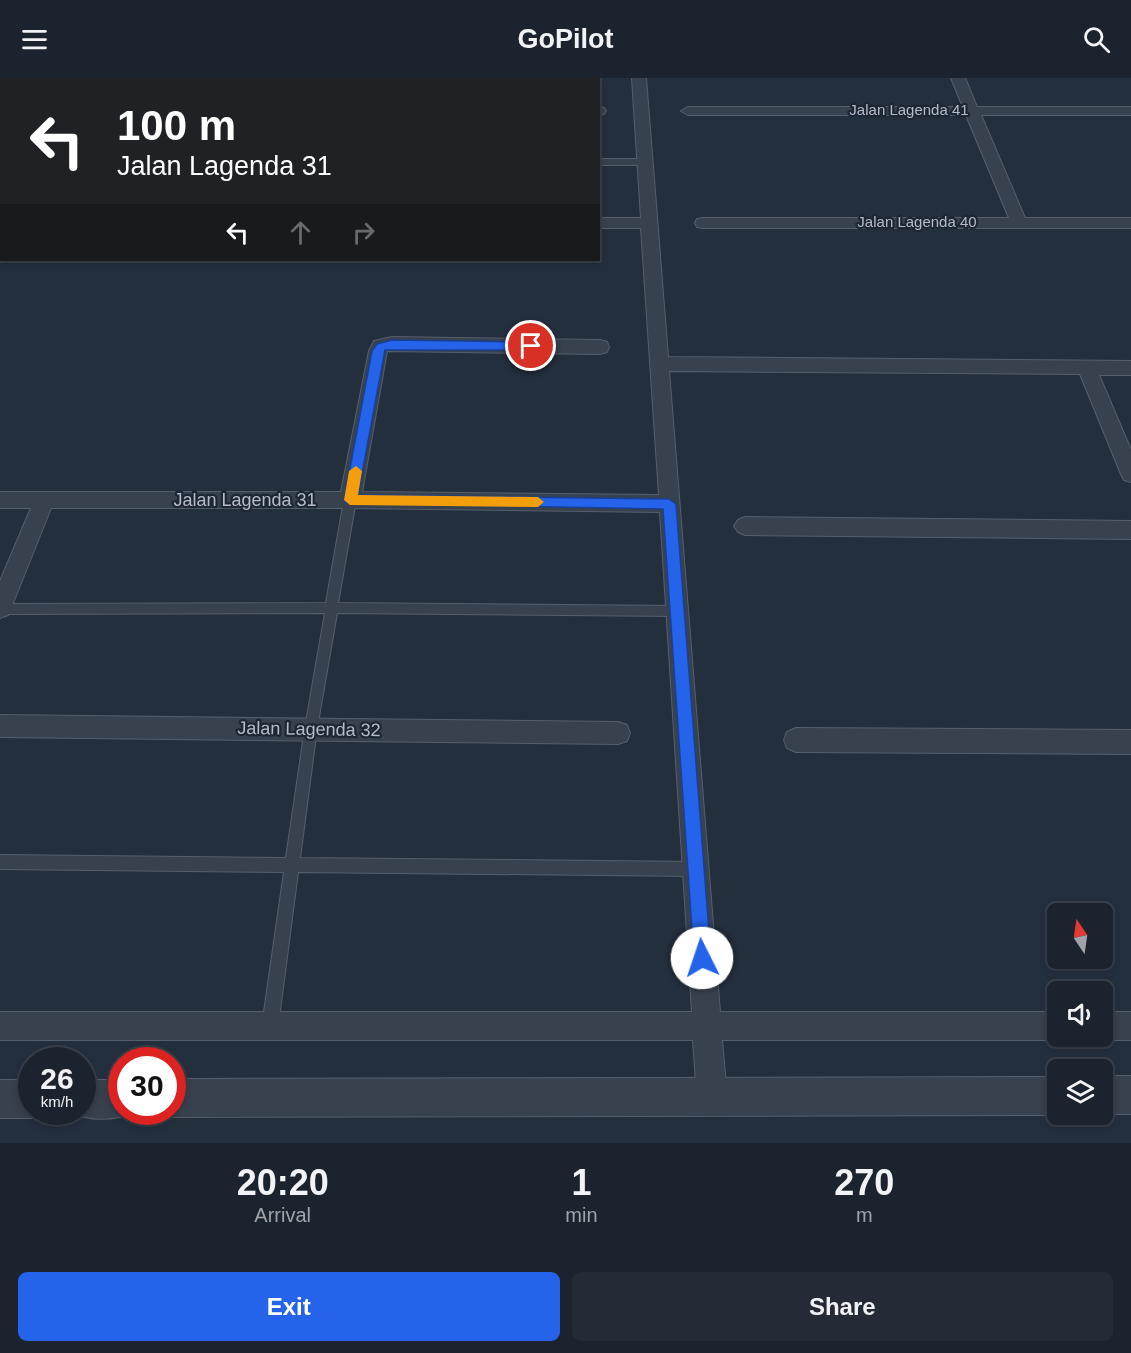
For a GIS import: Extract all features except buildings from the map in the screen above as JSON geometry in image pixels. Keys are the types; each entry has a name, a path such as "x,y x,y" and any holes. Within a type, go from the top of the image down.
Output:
{"street":[{"path":"639,78 712,1097"},
{"path":"958,78 1019,222"},
{"name":"Jalan Lagenda 41","path":"688,111 1131,111"},
{"path":"600,223 649,223"},
{"name":"Jalan Lagenda 40","path":"703,223 1131,223"},
{"path":"350,500 378,351 381,346 392,344 600,347"},
{"path":"659,363 1131,368"},
{"path":"1087,368 1131,474"},
{"name":"Jalan Lagenda 31","path":"0,500 350,500 669,504"},
{"path":"0,608 44,501"},
{"path":"745,526 1131,530"},
{"name":"Jalan Lagenda 32","path":"0,726 618,733"},
{"path":"796,740 1131,742"},
{"path":"0,1026 1047,1026"},
{"path":"1113,1026 1131,1026"},
{"path":"1113,1095 1131,1095"},
{"path":"186,1098 1047,1096"},
{"path":"0,1099 18,1099"}],"lane":[{"path":"600,162 645,162"},
{"path":"270,1026 311,728 350,500"},
{"path":"0,608 677,611"},
{"path":"0,862 696,868"}],"slow traffic":[{"path":"356,471 350,500 538,502"}],"route":[{"path":"531,346 392,344 381,346 378,351 350,500 669,504 702,958"}]}
